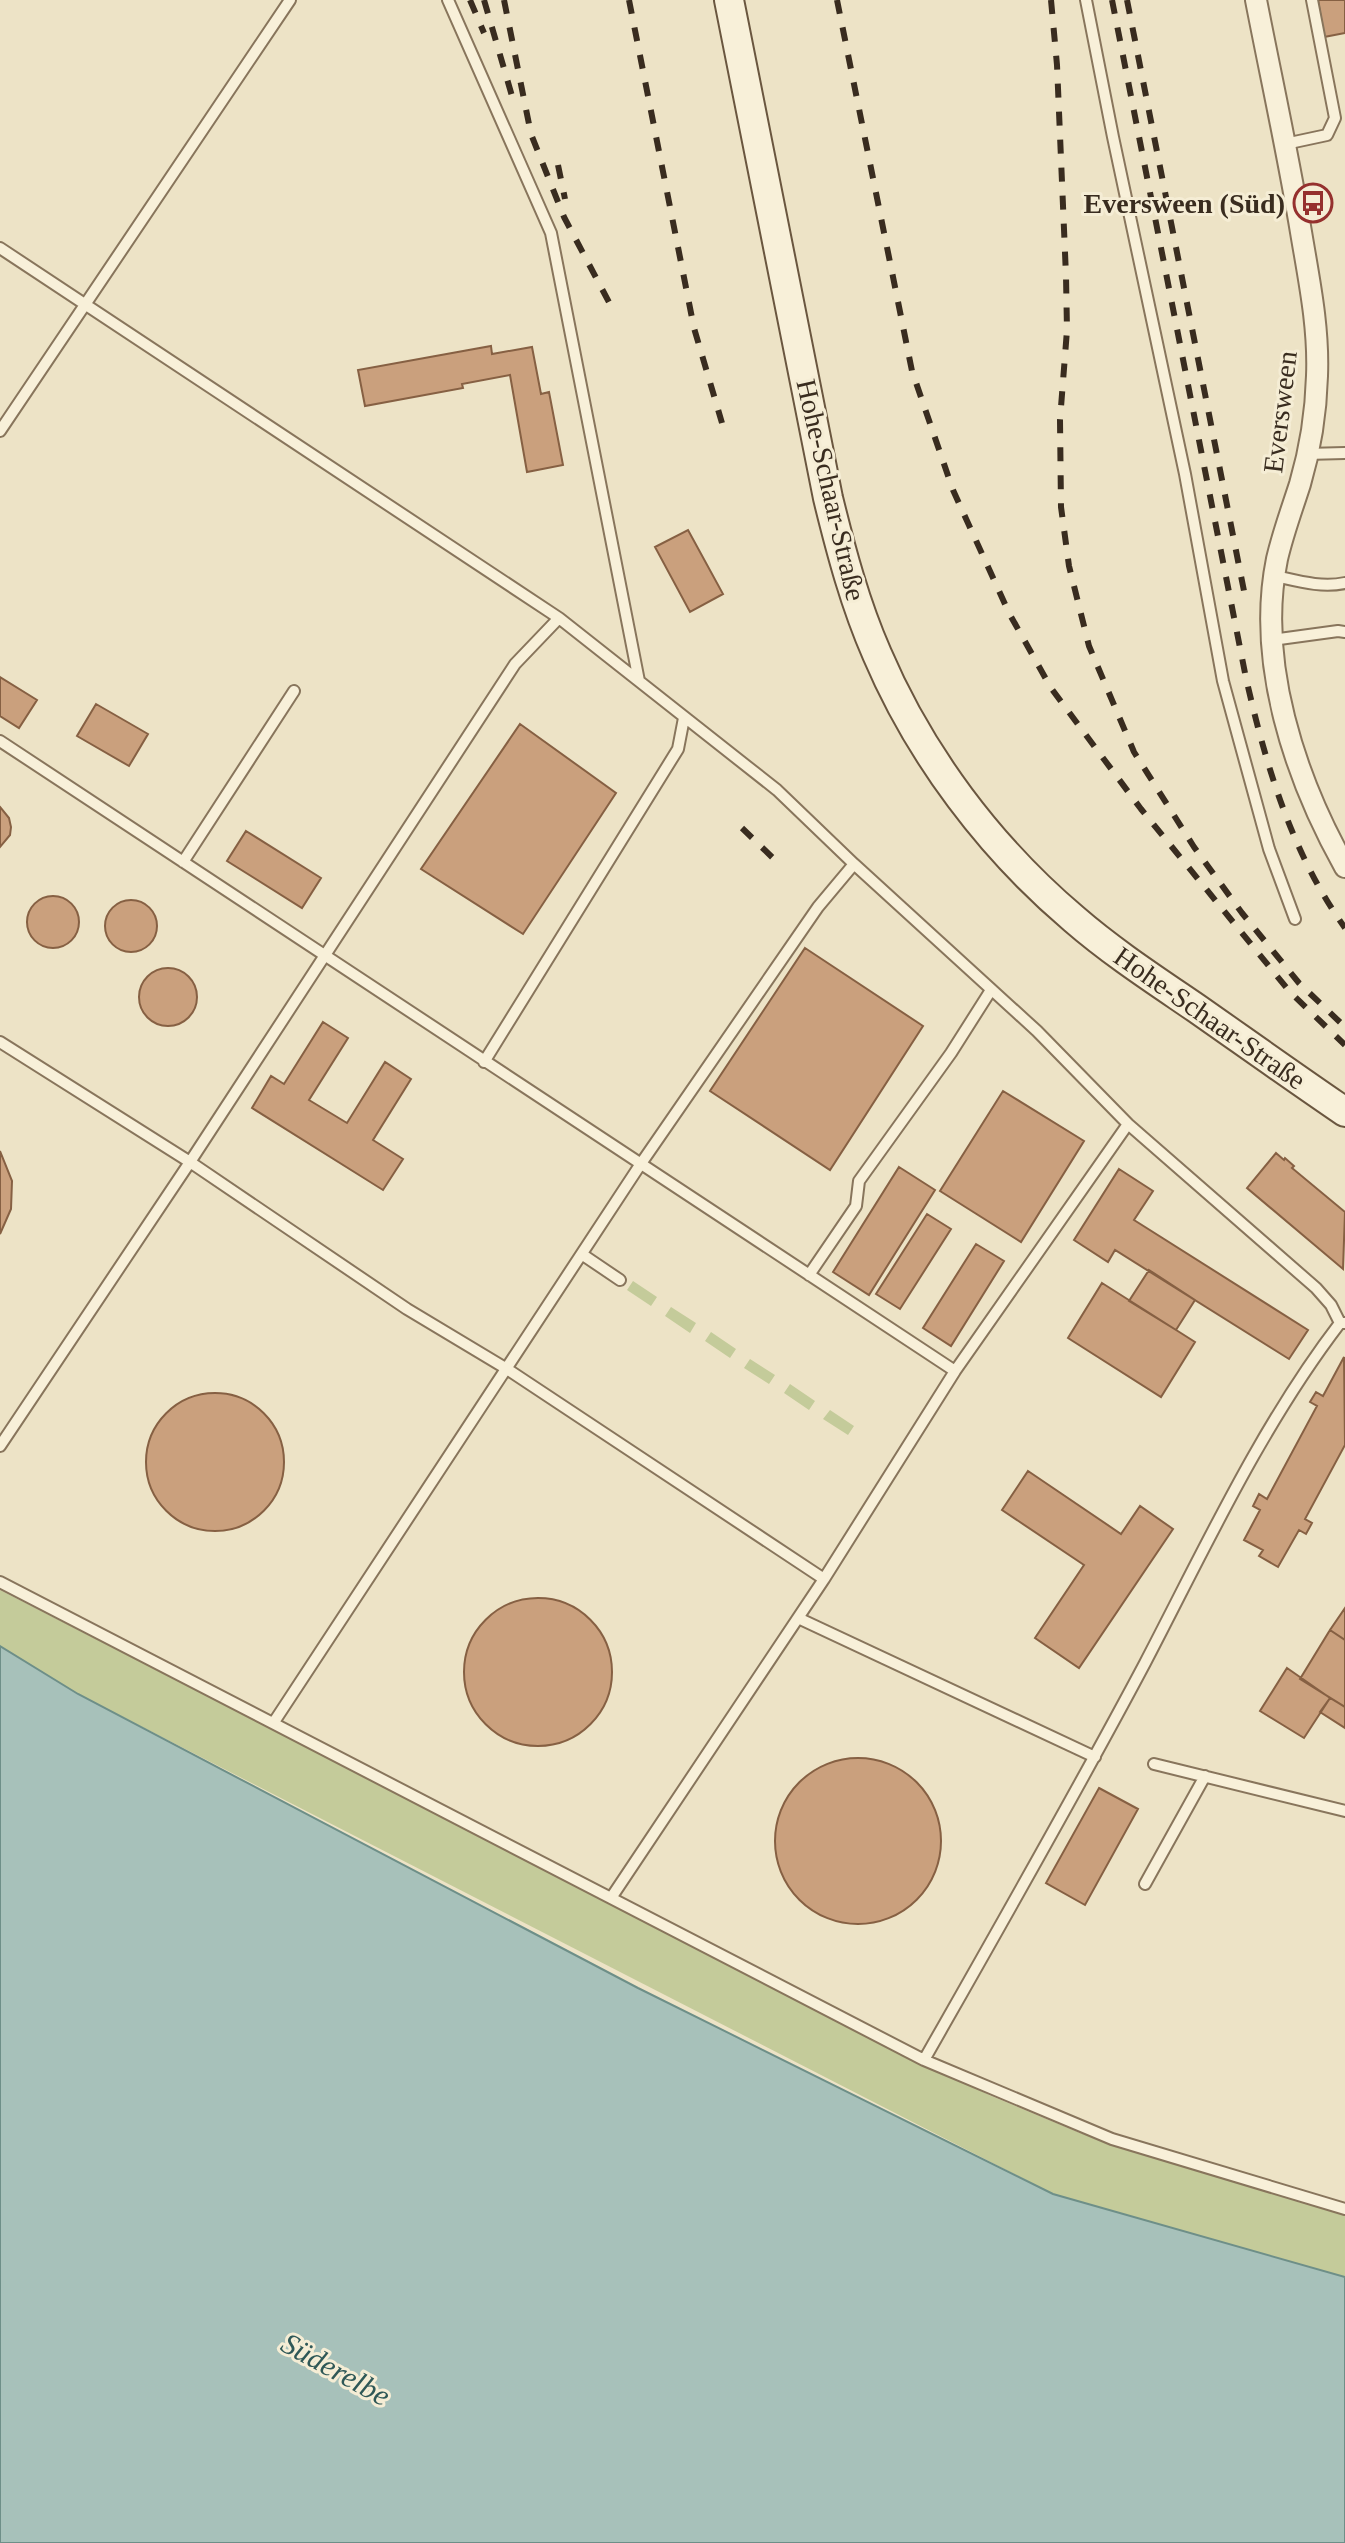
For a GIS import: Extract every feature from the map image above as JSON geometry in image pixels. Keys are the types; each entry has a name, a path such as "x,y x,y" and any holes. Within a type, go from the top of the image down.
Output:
{"main road":[{"name":"Hohe-Schaar-Straße","path":"729,0 841,552 877,655 909,721 975,818 1071,917 1121,956 1345,1112"}],"street":[{"name":"Eversween","path":"1256,0 1316,322 1317,378 1301,481 1283,535 1275,576 1272,640 1292,741 1323,822 1345,867"}],"lane":[{"path":"0,431 290,0"},
{"path":"448,0 551,233 639,681"},
{"path":"1086,0 1185,474 1223,681 1269,849 1295,919"},
{"path":"1284,144 1327,135 1340,117 1312,0"},
{"path":"0,248 559,618 777,790 991,990 1128,1124 1316,1288 1343,1323 1305,1369 1241,1482 1095,1757 924,2060"},
{"path":"1306,454 1345,453"},
{"path":"1275,576 1332,586 1345,583"},
{"path":"0,1446 190,1162 515,664 559,618"},
{"path":"1272,640 1345,632"},
{"path":"183,862 294,691"},
{"path":"484,1062 678,749 684,718"},
{"path":"0,741 955,1371"},
{"path":"274,1722 640,1165 818,907 854,864"},
{"path":"809,1275 856,1206 859,1181 951,1053 991,990"},
{"path":"0,1042 190,1162 407,1309 507,1369 824,1579"},
{"path":"611,1898 824,1579 955,1371 1128,1124"},
{"path":"583,1255 620,1280"},
{"path":"0,1582 924,2060 1112,2139 1345,2209"},
{"path":"798,1618 1095,1757"},
{"path":"1154,1764 1345,1811"},
{"path":"1145,1884 1205,1776"}],"green space":[{"path":"633,1281 657,1297 651,1306 627,1290"},
{"path":"671,1307 696,1323 690,1333 665,1316"},
{"path":"711,1332 736,1349 730,1358 705,1341"},
{"path":"750,1359 775,1375 769,1384 744,1368"},
{"path":"790,1384 815,1401 809,1410 784,1393"},
{"path":"830,1410 854,1426 848,1435 823,1419"},
{"path":"0,1590 989,2095 1080,2133 1345,2213 1345,2277 1053,2194 78,1694 0,1646"}],"water":[{"name":"Süderelbe","path":"0,1646 78,1694 638,1988 1053,2194 1345,2277 1345,2543 0,2543"}],"building":[{"path":"1318,0 1345,0 1345,33 1324,37"},
{"path":"491,346 492,354 532,347 541,394 549,392 563,465 527,472 510,375 462,384 463,388 365,406 358,370"},
{"path":"688,530 723,594 690,612 655,547"},
{"path":"0,677 37,700 19,728 0,716"},
{"path":"96,704 148,734 129,766 77,736"},
{"path":"520,724 616,793 523,934 421,869"},
{"path":"0,807 9,818 11,827 10,835 0,847"},
{"path":"246,831 321,878 302,908 227,861"},
{"path":"53,896 72,903 79,922 72,941 53,948 34,941 27,922 34,903"},
{"path":"131,900 149,908 157,926 149,944 131,952 113,944 105,926 113,908"},
{"path":"805,948 923,1026 830,1170 710,1091"},
{"path":"168,968 188,977 197,997 188,1017 168,1026 148,1017 139,997 148,977"},
{"path":"323,1022 348,1038 309,1100 347,1123 385,1062 411,1079 373,1140 403,1159 383,1190 252,1108 271,1076 284,1084"},
{"path":"1003,1091 1084,1141 1021,1242 940,1191"},
{"path":"0,1151 12,1181 11,1209 0,1234"},
{"path":"1276,1153 1345,1212 1343,1269 1247,1188"},
{"path":"899,1167 935,1190 869,1295 833,1272"},
{"path":"1119,1169 1153,1191 1134,1220 1308,1330 1289,1359 1115,1250 1108,1262 1074,1240"},
{"path":"927,1214 951,1229 900,1309 876,1294"},
{"path":"976,1244 1004,1261 951,1346 923,1328"},
{"path":"1149,1270 1195,1300 1176,1330 1129,1301"},
{"path":"1102,1283 1195,1342 1161,1397 1068,1338"},
{"path":"1344,1357 1345,1445 1305,1519 1312,1523 1306,1534 1299,1530 1278,1567 1259,1556 1263,1550 1244,1540 1260,1510 1253,1506 1259,1494 1267,1499 1317,1406 1310,1402 1316,1392 1323,1396"},
{"path":"215,1393 241,1399 264,1413 278,1436 284,1462 278,1488 264,1511 241,1525 215,1531 189,1525 166,1511 152,1488 146,1462 152,1436 166,1413 189,1399"},
{"path":"1028,1471 1121,1534 1140,1506 1173,1529 1079,1668 1035,1638 1084,1565 1002,1510"},
{"path":"538,1598 566,1604 590,1620 606,1644 612,1672 606,1700 590,1724 566,1740 538,1746 510,1740 486,1724 470,1700 464,1672 470,1644 486,1620 510,1604"},
{"path":"1345,1608 1345,1640 1330,1630"},
{"path":"1330,1630 1345,1640 1345,1707 1300,1679"},
{"path":"1287,1668 1330,1698 1304,1738 1260,1711"},
{"path":"1330,1698 1345,1707 1345,1728 1320,1712"},
{"path":"858,1758 890,1765 916,1783 934,1809 941,1841 934,1873 916,1899 890,1917 858,1924 826,1917 800,1899 782,1873 775,1841 782,1809 800,1783 826,1765"},
{"path":"1099,1788 1138,1809 1085,1905 1046,1883"}],"railway":[{"path":"470,0 484,33"},
{"path":"484,0 512,96"},
{"path":"504,0 531,134 564,217 611,306"},
{"path":"629,0 694,328 722,423"},
{"path":"837,0 912,371 953,490 1009,613 1051,688 1141,809 1290,992 1345,1045"},
{"path":"1051,0 1057,65 1066,276 1067,330 1060,420 1061,507 1069,566 1089,646 1134,752 1194,847 1299,983 1345,1027"},
{"path":"1112,0 1254,711 1272,776 1296,840 1326,900 1345,928"},
{"path":"1127,0 1244,591"},
{"path":"558,165 565,199"},
{"path":"742,828 776,861"}],"place":[{"name":"Eversween (Süd)","path":"1313,203"}]}
